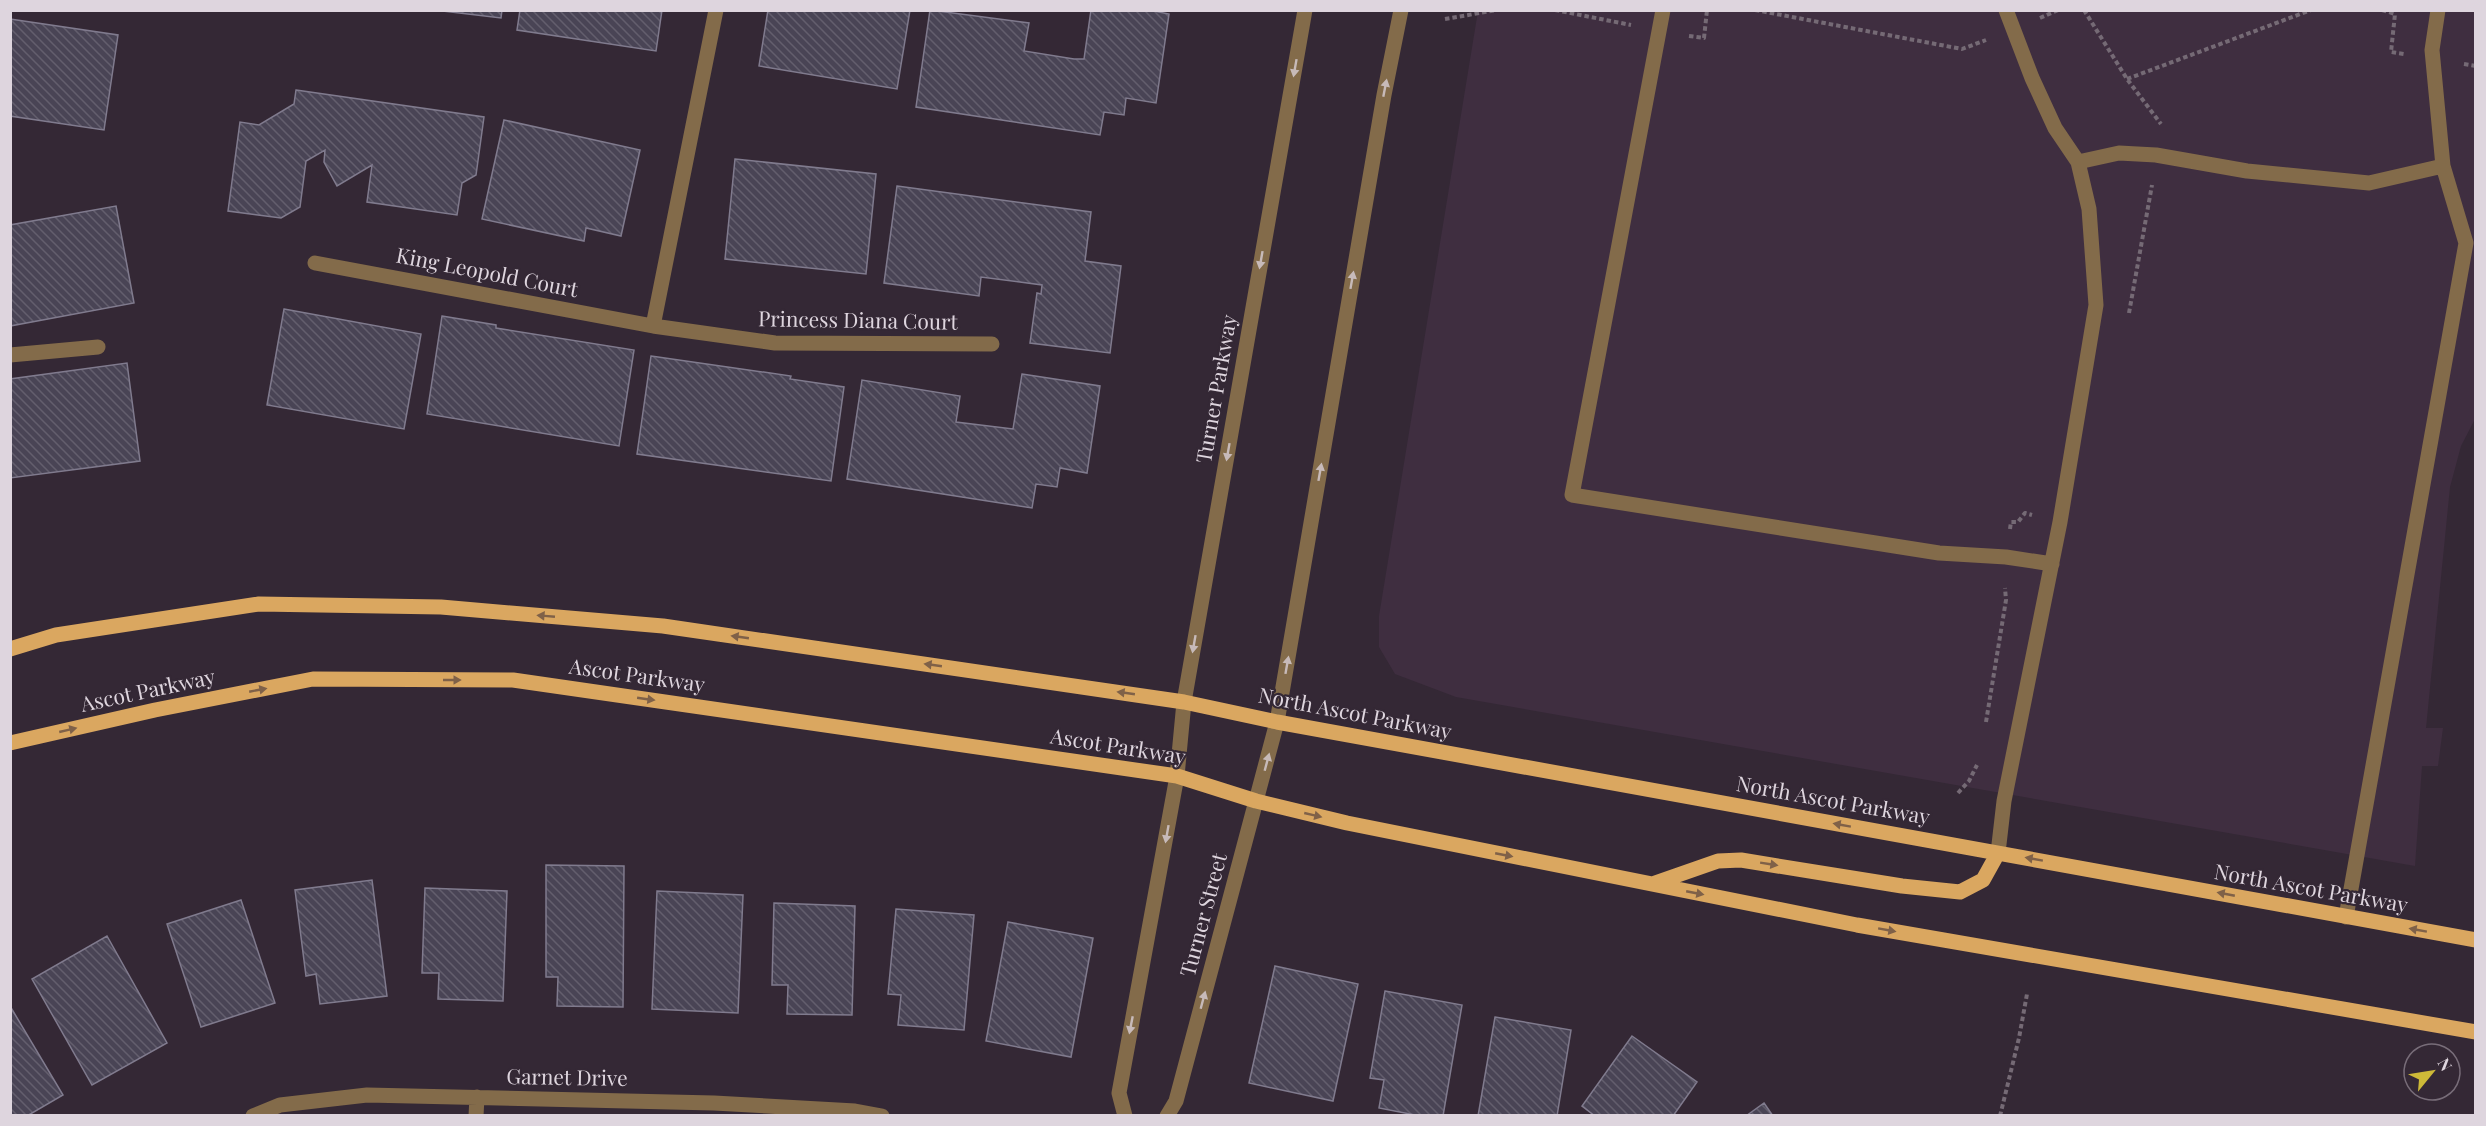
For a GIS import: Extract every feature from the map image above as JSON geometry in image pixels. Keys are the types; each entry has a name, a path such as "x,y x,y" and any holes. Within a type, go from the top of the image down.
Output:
{"main road":[{"path":"10,649 56,635 259,604 441,607 663,626 1184,702"},
{"name":"Ascot Parkway","path":"10,743 155,710 313,679 513,680 1177,776 1256,801"},
{"name":"North Ascot Parkway","path":"1184,702 1278,722 2475,940"},
{"path":"1256,801 1347,823 1869,927 2475,1032"},
{"path":"1652,884 1718,861 1741,860 1902,886 1960,892 1983,880 1998,853"}],"street":[{"path":"653,326 716,10"},
{"name":"Turner Parkway","path":"1177,776 1184,702 1305,10"},
{"path":"1278,722 1384,95 1401,10"},
{"path":"1663,10 1572,495 1939,553 2006,557 2052,564"},
{"path":"1998,853 2004,801 2052,564 2096,305 2089,209 2078,162 2055,128 2032,78 2006,10"},
{"path":"2346,917 2466,243 2443,166 2432,50 2438,10"},
{"path":"2078,162 2119,153 2156,155 2247,171 2369,183 2443,166"},
{"name":"King Leopold Court","path":"315,263 653,326"},
{"name":"Princess Diana Court","path":"653,326 775,344 992,344"},
{"path":"10,355 98,347"},
{"name":"Turner Street","path":"1167,1116 1176,1101 1278,722"},
{"path":"1125,1116 1119,1093 1177,776"},
{"name":"Garnet Drive","path":"253,1116 280,1105 367,1095 714,1102 855,1111 882,1116"},
{"path":"476,1116 477,1097"}],"path":[{"path":"1445,18 1497,10"},
{"path":"1755,10 1962,50 2058,10"},
{"path":"2127,80 2311,10"},
{"path":"2000,1116 2027,994"}],"shaded area":[{"path":"1478,11 2475,11 2475,419 2461,446 2450,487 2426,728 2443,728 2438,766 2422,766 2415,866 1456,697 1395,674 1379,647 1379,616"}],"building":[{"path":"434,10 502,10 501,18"},
{"path":"520,10 662,10 656,51 517,30"},
{"path":"768,10 910,10 897,89 759,66"},
{"path":"930,10 1029,23 1024,51 1074,59 1084,59 1091,10 1149,10 1169,14 1156,103 1126,98 1124,115 1104,112 1100,135 916,107"},
{"path":"10,19 118,35 104,130 10,116"},
{"path":"296,90 484,117 476,175 462,183 457,215 367,202 372,165 337,186 324,162 325,150 306,161 300,207 281,218 228,211 240,122 259,125 294,104"},
{"path":"504,120 640,150 621,236 586,228 584,241 482,219"},
{"path":"735,159 876,174 866,274 725,259"},
{"path":"897,186 1091,212 1085,261 1121,266 1110,353 1030,343 1037,293 1041,294 1042,285 981,277 979,296 884,283"},
{"path":"116,206 134,303 10,326 10,225"},
{"path":"284,309 421,334 404,429 267,405"},
{"path":"442,316 496,325 496,328 634,350 619,446 427,414"},
{"path":"651,356 791,376 790,379 844,387 831,481 637,454"},
{"path":"127,363 140,461 10,478 10,379"},
{"path":"1022,374 1100,386 1087,473 1060,468 1057,487 1036,484 1032,508 847,479 862,380 960,396 956,422 1013,429"},
{"path":"546,865 624,866 623,1007 557,1006 558,977 546,977"},
{"path":"372,880 387,996 320,1004 316,974 306,976 295,890"},
{"path":"425,888 507,891 503,1001 438,999 439,973 422,973"},
{"path":"657,891 743,895 738,1013 652,1009"},
{"path":"241,900 275,1003 201,1027 167,924"},
{"path":"774,903 855,906 852,1015 787,1014 788,985 772,985"},
{"path":"896,909 974,915 964,1030 898,1025 901,995 888,994"},
{"path":"1008,922 1093,938 1071,1057 986,1041"},
{"path":"107,936 167,1043 92,1085 32,979"},
{"path":"1275,966 1358,984 1333,1101 1249,1083"},
{"path":"1385,991 1462,1005 1443,1116 1420,1116 1379,1108 1384,1080 1370,1078"},
{"path":"10,1006 63,1095 27,1116 10,1116"},
{"path":"1495,1017 1571,1030 1557,1116 1478,1116"},
{"path":"1632,1036 1697,1082 1673,1116 1595,1116 1582,1106"},
{"path":"1764,1103 1773,1116 1746,1116"}]}
